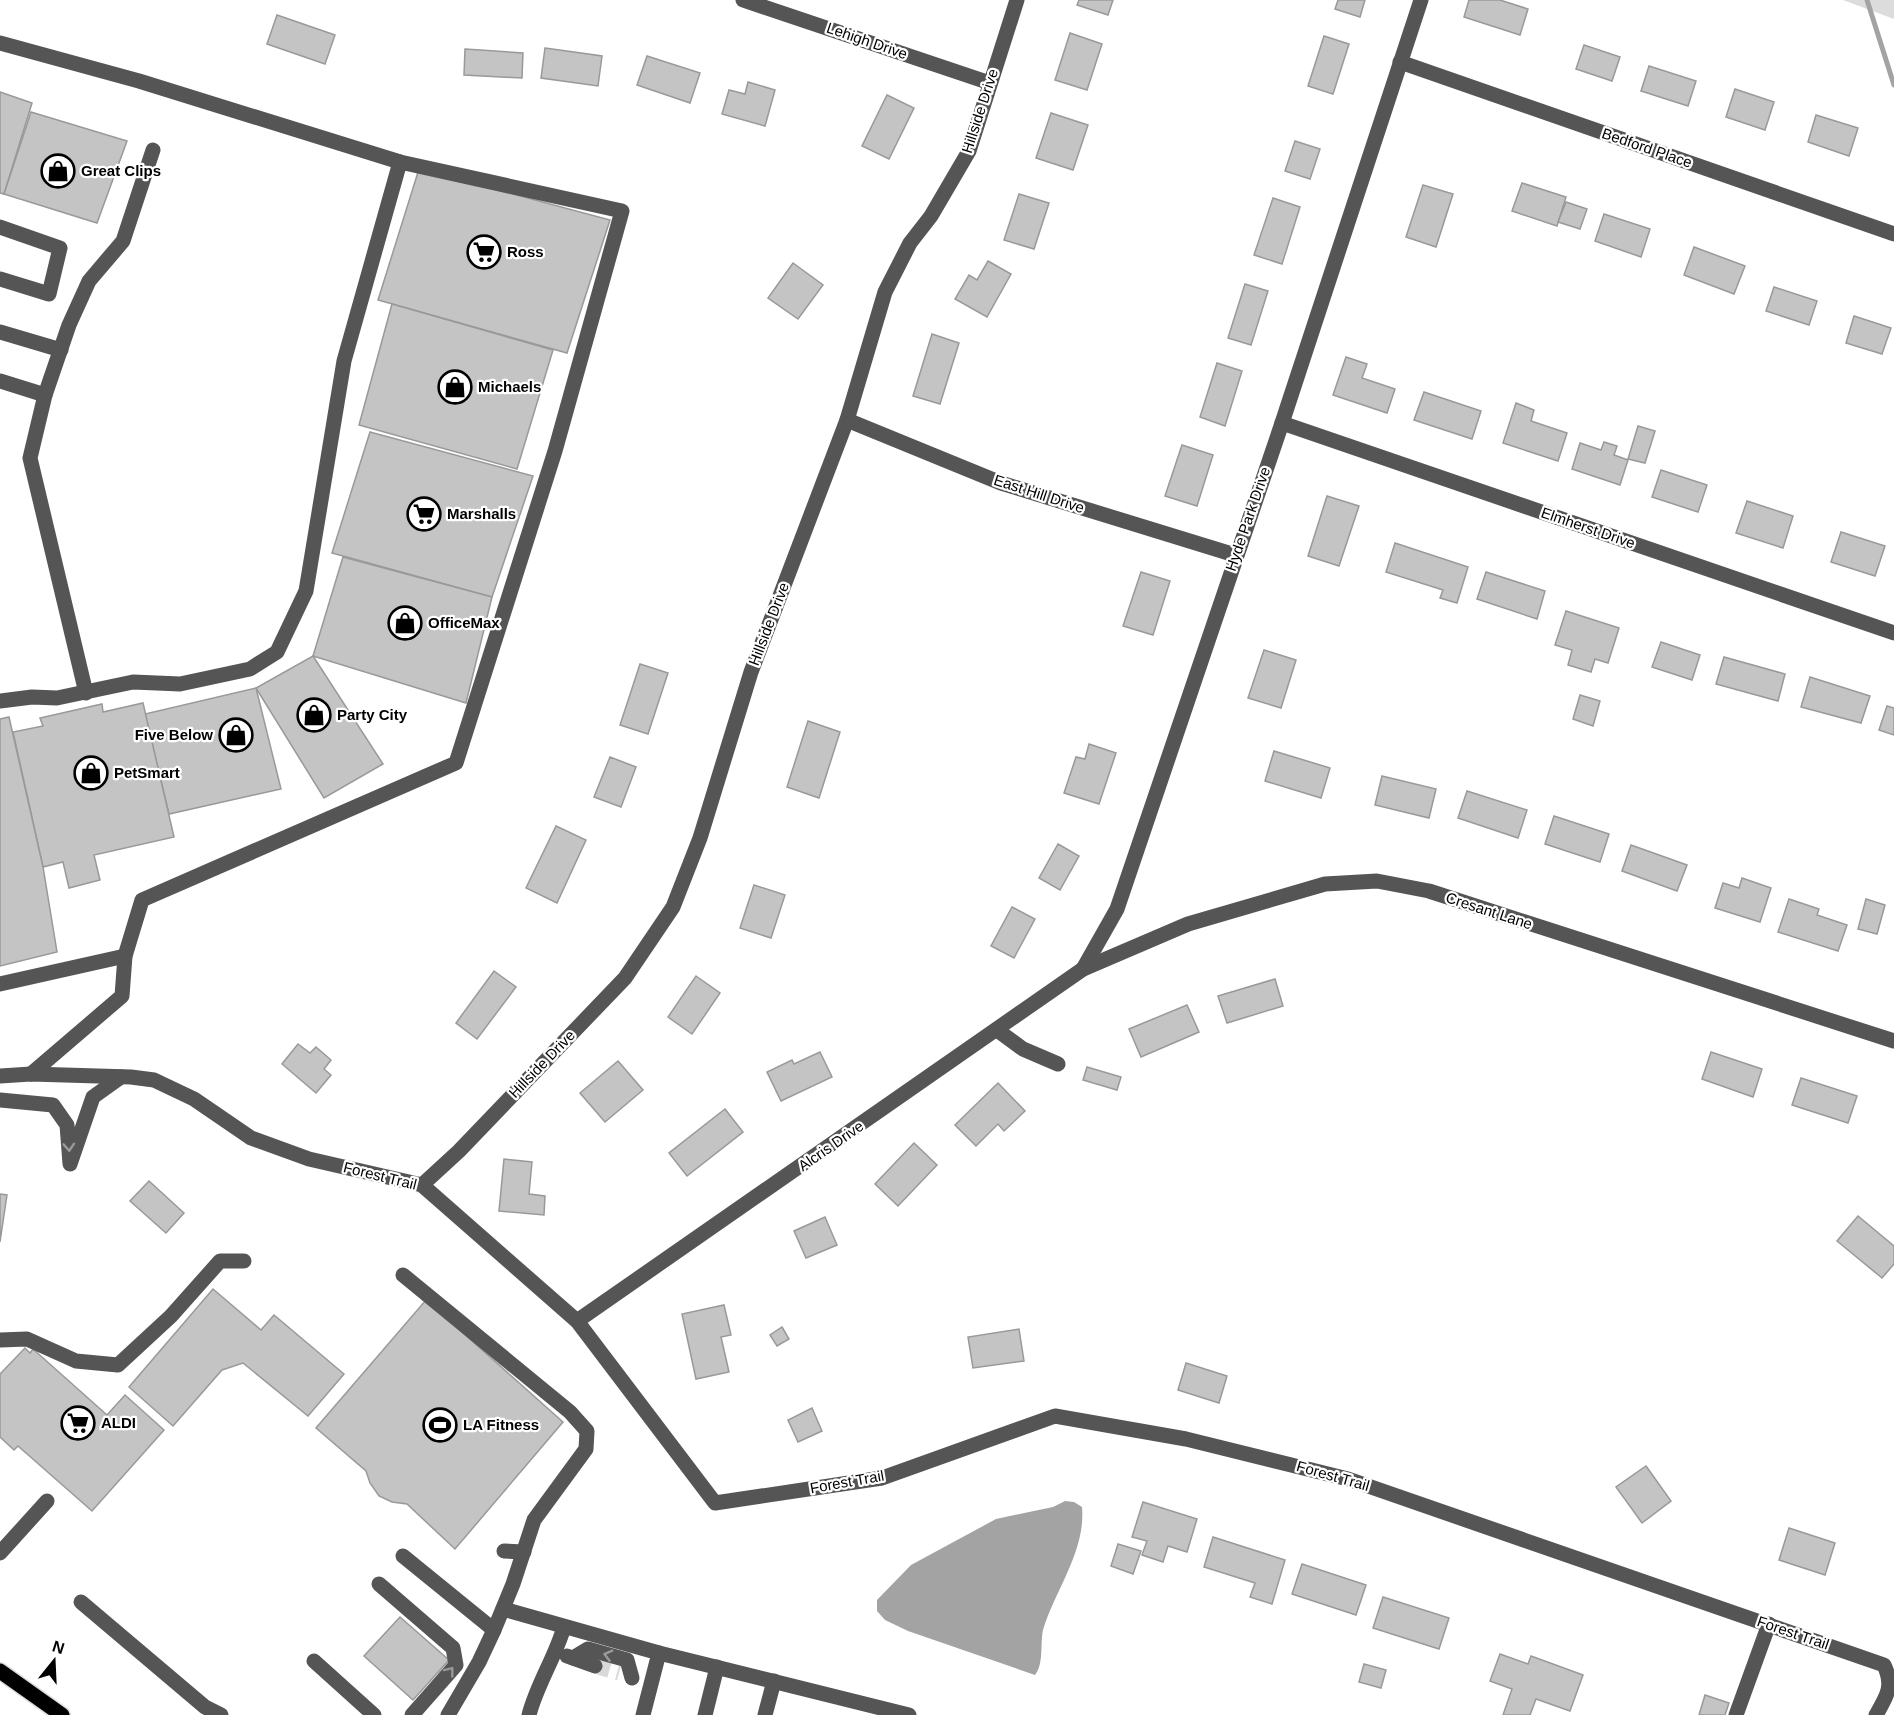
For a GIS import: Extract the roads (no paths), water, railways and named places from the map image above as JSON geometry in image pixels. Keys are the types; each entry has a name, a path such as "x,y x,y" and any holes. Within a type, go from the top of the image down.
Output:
{"main road":[{"path":"0,1671 48,1710 62,1715"}],"street":[{"name":"Lehigh Drive","path":"743,0 990,83"},
{"name":"Hillside Drive","path":"422,1185 459,1151 625,978 673,907 700,838 751,672 847,420 885,292 910,243 931,216 969,151 1017,0"},
{"name":"Hyde Park Drive","path":"1083,969 1118,909 1235,555 1282,423 1421,0"},
{"path":"0,43 139,81 400,162 621,211 555,451 456,763 142,900 125,956 122,996 31,1074"},
{"name":"Bedford Place","path":"1400,62 1894,234"},
{"path":"86,693 30,458 45,395 69,325 89,281 123,241 153,150"},
{"path":"0,701 32,697 57,698 133,682 180,684 250,669 277,652 306,591 344,361 400,162"},
{"path":"0,227 60,248 49,294 0,279"},
{"path":"0,332 61,350"},
{"path":"0,381 45,395"},
{"name":"East Hill Drive","path":"847,420 1001,483 1235,555"},
{"name":"Elmherst Drive","path":"1282,423 1894,633"},
{"name":"Cresant Lane","path":"1083,969 1214,915 1325,884 1377,881 1429,891 1894,1041"},
{"path":"0,984 125,956"},
{"name":"Alcris Drive","path":"577,1321 1083,969"},
{"path":"997,1030 1023,1049 1058,1064"},
{"name":"Forest Trail","path":"0,1077 31,1074 154,1080 194,1099 251,1138 299,1155 422,1185 577,1321 715,1503 882,1478 1055,1416 1185,1439 1348,1479 1884,1665 1890,1678 1887,1696 1876,1715"},
{"path":"0,1100 53,1105 67,1125 70,1164 93,1097 121,1077"},
{"path":"0,1340 27,1339 76,1361 118,1365 171,1316 220,1261 244,1261"},
{"path":"403,1275 570,1412 587,1431 586,1449 534,1520 494,1630 479,1662 448,1715"},
{"path":"0,1553 47,1501"},
{"path":"504,1551 524,1552"},
{"path":"403,1556 494,1630"},
{"path":"379,1584 453,1648 456,1665 412,1715"},
{"path":"81,1602 205,1707 221,1715"},
{"path":"502,1610 659,1653 909,1715"},
{"path":"1736,1715 1769,1624"},
{"path":"529,1715 534,1695 556,1652 564,1627"},
{"path":"573,1658 588,1649 627,1660 626,1676 651,1685"},
{"path":"556,1652 595,1666"},
{"path":"643,1715 659,1653"},
{"path":"314,1661 374,1715"},
{"path":"705,1715 717,1667"},
{"path":"765,1715 774,1681"}],"waterway":[{"path":"1867,0 1894,85"}],"tunnel":[{"path":"595,1666 619,1673"}],"place":[{"name":"Great Clips","path":"58,171"},
{"name":"Ross","path":"484,252"},
{"name":"Michaels","path":"455,387"},
{"name":"Marshalls","path":"424,514"},
{"name":"OfficeMax","path":"405,623"},
{"name":"Party City","path":"314,715"},
{"name":"Five Below","path":"236,735"},
{"name":"PetSmart","path":"91,773"},
{"name":"ALDI","path":"78,1423"},
{"name":"LA Fitness","path":"440,1425"}]}
